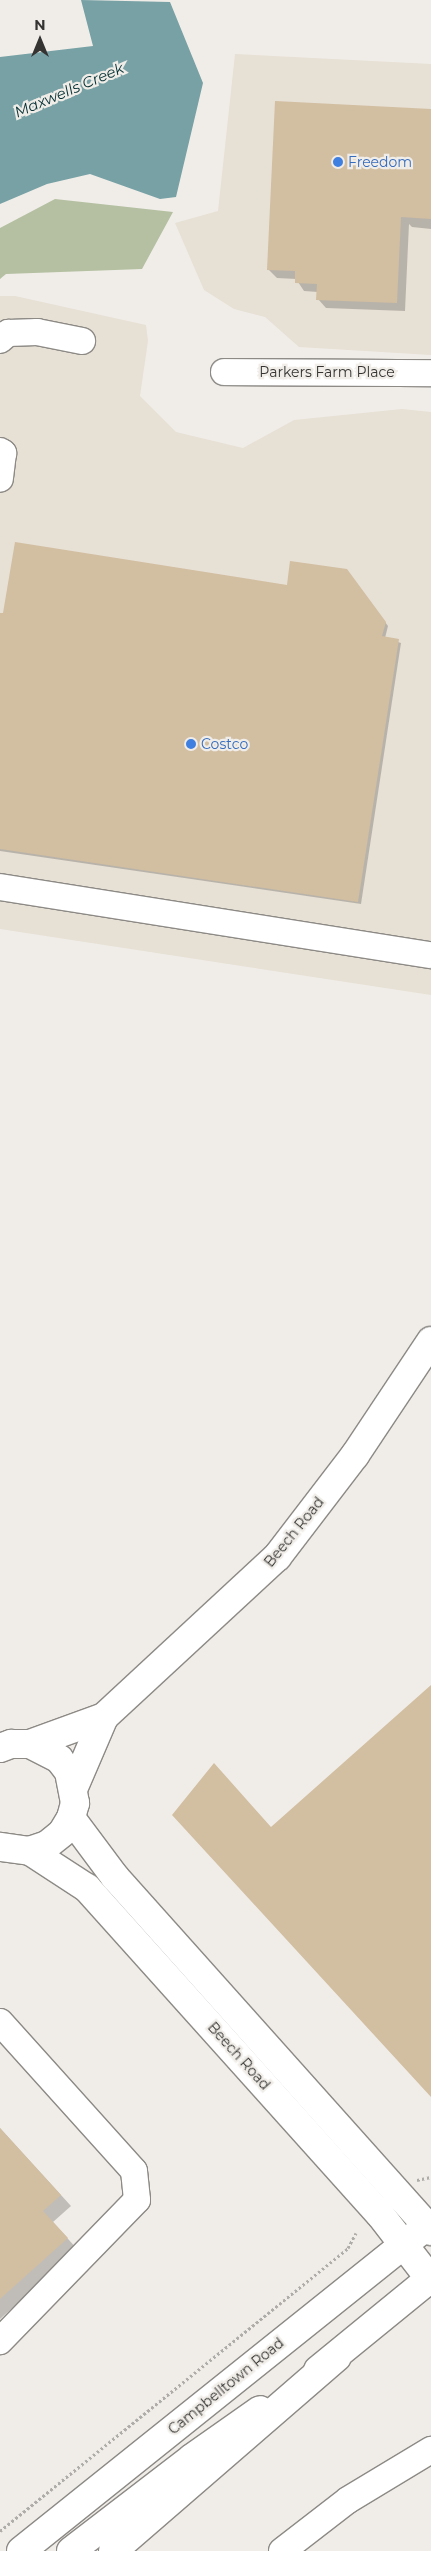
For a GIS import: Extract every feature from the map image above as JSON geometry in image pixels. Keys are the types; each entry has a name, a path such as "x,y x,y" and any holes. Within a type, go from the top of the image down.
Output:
{"main road":[{"name":"Beech Road","path":"0,1748 11,1744 30,1744 104,1717 277,1557 355,1455 431,1341"},
{"name":"Beech Road","path":"74,1788 104,1717"},
{"path":"0,1848 30,1851 47,1845 62,1833 71,1818 74,1788 69,1772 59,1759 30,1744"},
{"name":"Beech Road","path":"71,1818 115,1877 429,2226"},
{"name":"Beech Road","path":"30,1851 87,1888 186,1996 404,2244 431,2279"},
{"name":"Campbelltown Road","path":"21,2551 429,2226"},
{"path":"113,2551 431,2279"},
{"path":"71,2551 192,2458 338,2357"}],"street":[{"path":"0,340 8,333 37,332 82,341"},
{"name":"Parkers Farm Place","path":"224,372 431,374"},
{"path":"0,451 3,453 0,479"},
{"path":"0,888 431,955"},
{"path":"0,2022 134,2170 137,2200 0,2341"},
{"path":"282,2551 348,2500 431,2450"}],"path":[{"path":"418,2180 431,2177"},
{"path":"0,2531 348,2248 356,2233"}],"shaded area":[{"path":"235,54 431,64 431,355 299,347 265,317 234,309 204,290 175,223 218,211"},
{"path":"0,296 15,296 146,325 148,341 140,396 176,432 243,448 294,420 402,409 431,412 431,995 0,929"}],"green space":[{"path":"55,199 173,212 142,269 6,274 0,279 0,228"}],"water":[{"name":"Maxwells Creek","path":"81,0 170,2 203,83 176,197 160,199 90,174 47,184 0,204 0,57 93,46"}],"building":[{"name":"Freedom","path":"275,101 431,109 431,219 401,217 397,303 316,300 317,284 295,283 295,271 267,270"},
{"name":"Costco","path":"15,542 287,585 290,561 347,569 386,622 382,636 399,639 358,902 0,849 0,613 3,613"},
{"path":"431,1685 431,2097 172,1815 214,1763 271,1827"},
{"path":"0,2128 61,2195 43,2211 68,2238 0,2299"}],"place":[{"name":"Freedom","path":"338,162"},
{"name":"Costco","path":"191,744"}]}
